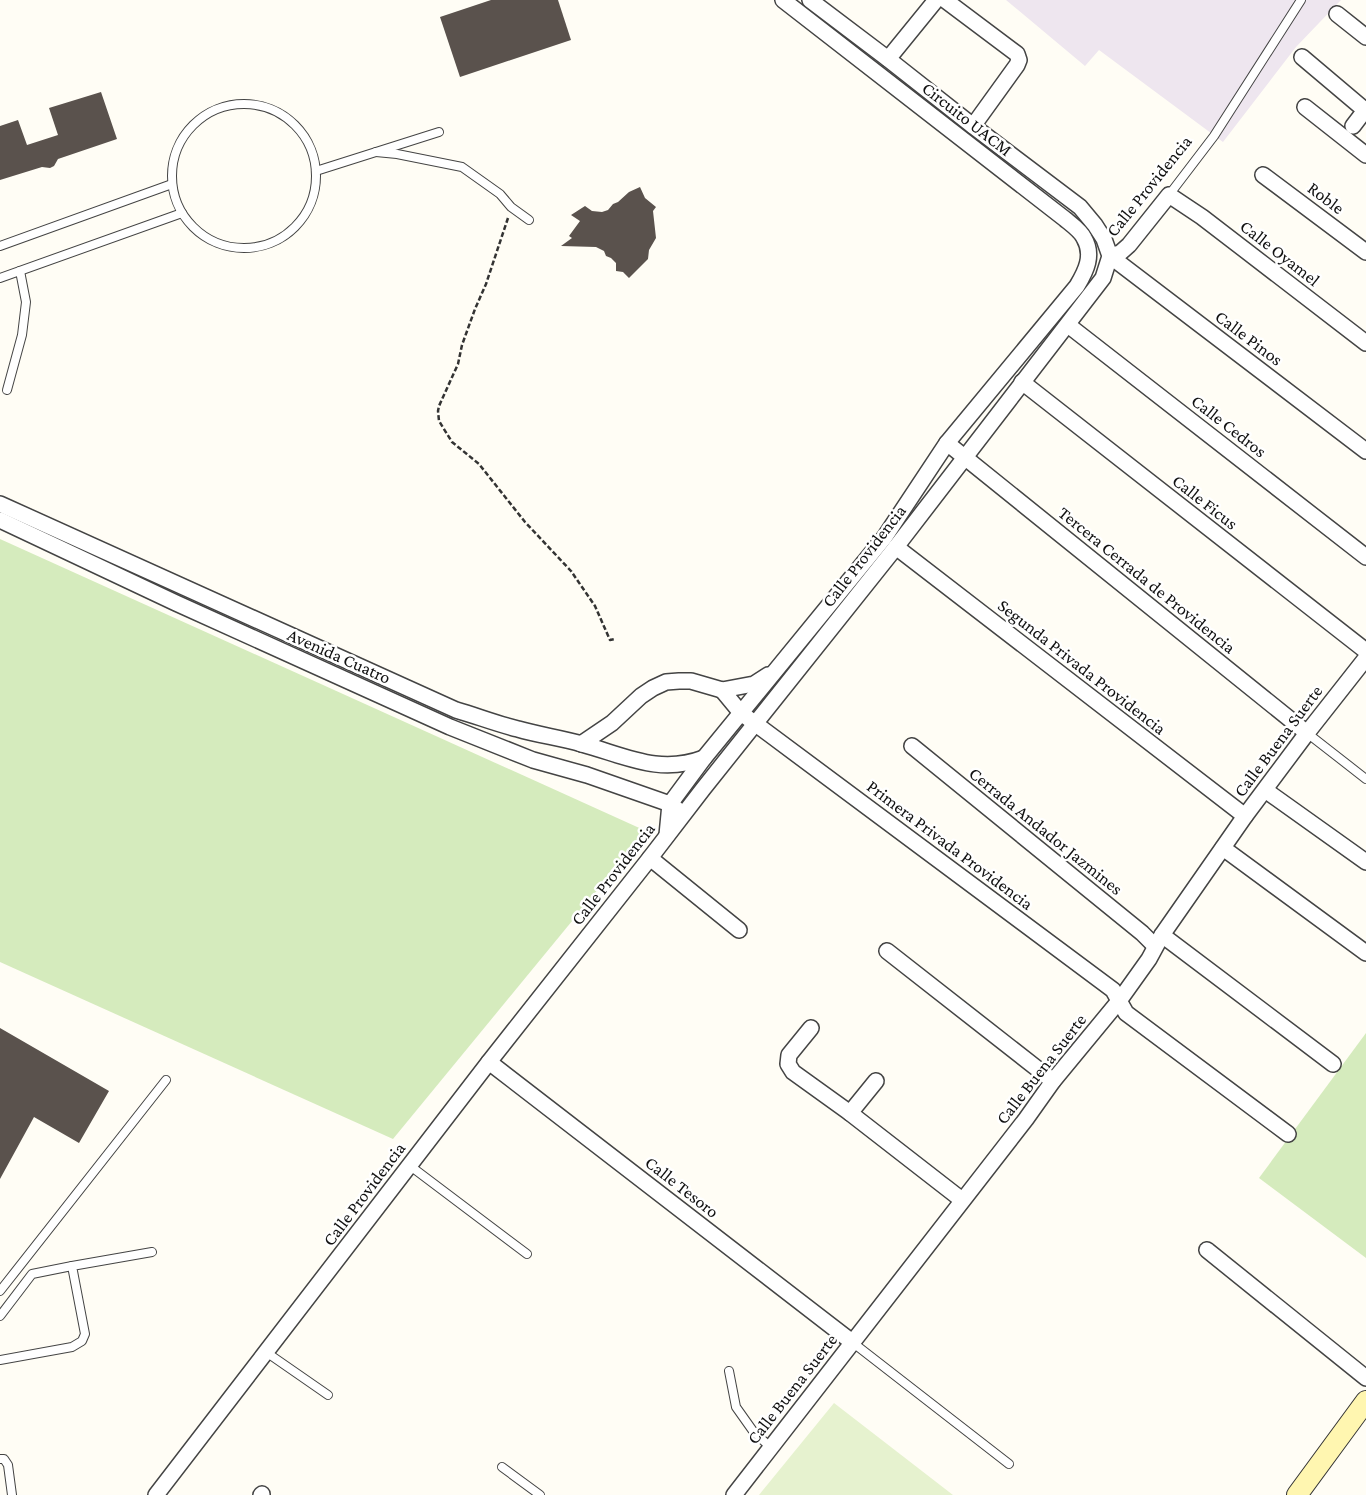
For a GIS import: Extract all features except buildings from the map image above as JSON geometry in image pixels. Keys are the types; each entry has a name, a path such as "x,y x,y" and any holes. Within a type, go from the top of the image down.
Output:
{"street":[{"name":"Circuito UACM","path":"783,0 1066,218 1084,238 1089,252 1086,270 1077,286"},
{"path":"810,0 1080,207 1104,239 1110,256"},
{"path":"888,59 936,0"},
{"path":"945,0 1017,54 1019,60 972,126"},
{"path":"1337,14 1366,37"},
{"path":"1302,57 1366,110 1353,126"},
{"path":"1304,107 1366,155"},
{"name":"Roble","path":"1263,174 1366,252"},
{"name":"Calle Providencia","path":"156,1495 489,1062 896,547 1068,325 1103,278 1110,256 1120,252 1129,245 1169,195"},
{"name":"Calle Oyamel","path":"1169,195 1202,217 1366,343"},
{"name":"Calle Pinos","path":"1110,256 1366,451"},
{"name":"Calle Providencia","path":"670,804 704,758 884,538 947,443 1077,286"},
{"name":"Calle Cedros","path":"1068,325 1366,557"},
{"name":"Calle Ficus","path":"1022,382 1366,651"},
{"name":"Tercera Cerrada de Providencia","path":"947,443 1307,732"},
{"name":"Avenida Cuatro","path":"0,504 456,710 518,729 581,744 646,763 671,765 689,763 704,758"},
{"name":"Avenida Cuatro","path":"0,520 450,727 533,760 587,775 670,804 684,814"},
{"name":"Segunda Privada Providencia","path":"896,547 1245,816"},
{"path":"176,602 183,587"},
{"name":"Calle Buena Suerte","path":"734,1495 1026,1119 1053,1081 1119,1001 1245,816 1307,732 1366,658"},
{"path":"581,744 612,723 641,696 666,682 678,680 691,681 722,690 754,684 779,667"},
{"name":"Primera Privada Providencia","path":"722,690 741,713 1113,990 1126,1014 1288,1134"},
{"name":"Cerrada Andador Jazmines","path":"912,746 1142,933 1159,941 1333,1064"},
{"path":"1265,790 1366,862"},
{"path":"667,835 670,804"},
{"path":"1223,848 1366,953"},
{"path":"650,858 740,930"},
{"path":"887,951 1053,1081"},
{"path":"811,1028 789,1055 788,1064 793,1072 850,1113 962,1200"},
{"name":"Calle Tesoro","path":"489,1062 852,1342"},
{"path":"850,1113 876,1081"},
{"path":"1207,1250 1366,1378"},
{"path":"1297,1495 1366,1401"}],"lane":[{"name":"Calle Providencia","path":"1169,195 1214,136 1301,0"},
{"path":"237,104 260,106 282,114 288,119 299,129 311,149 316,171 315,190 309,208 298,224 284,236 266,244 247,248 228,246 210,239 194,228 182,213 172,184 173,162 182,140 196,122 215,110 237,104"},
{"path":"316,171 440,132"},
{"path":"376,152 397,154 462,167 500,194 511,207 529,220"},
{"path":"0,246 172,184"},
{"path":"0,278 182,213"},
{"path":"7,390 22,335 26,302 20,271"},
{"path":"1307,732 1366,779"},
{"path":"0,1291 166,1080"},
{"path":"409,1165 527,1254"},
{"path":"0,1316 32,1274 152,1252"},
{"path":"0,1360 72,1347 82,1341 85,1334 72,1266"},
{"path":"852,1342 1009,1464"},
{"path":"266,1352 328,1395"},
{"path":"729,1370 736,1407 753,1430 770,1447"},
{"path":"0,1459 4,1459 8,1465 12,1495"},
{"path":"502,1467 540,1495"}],"path":[{"path":"511,207 486,284 462,345 458,364 439,406 440,421 452,442 479,464 525,522 571,571 594,606 610,640 615,639"}],"shaded area":[{"path":"1006,0 1341,0 1296,47 1223,142 1099,50 1085,66"}],"green space":[{"path":"0,539 646,831 393,1139 0,962"},
{"path":"1366,1033 1366,1258 1259,1178"},
{"path":"834,1403 953,1495 759,1495"}]}
